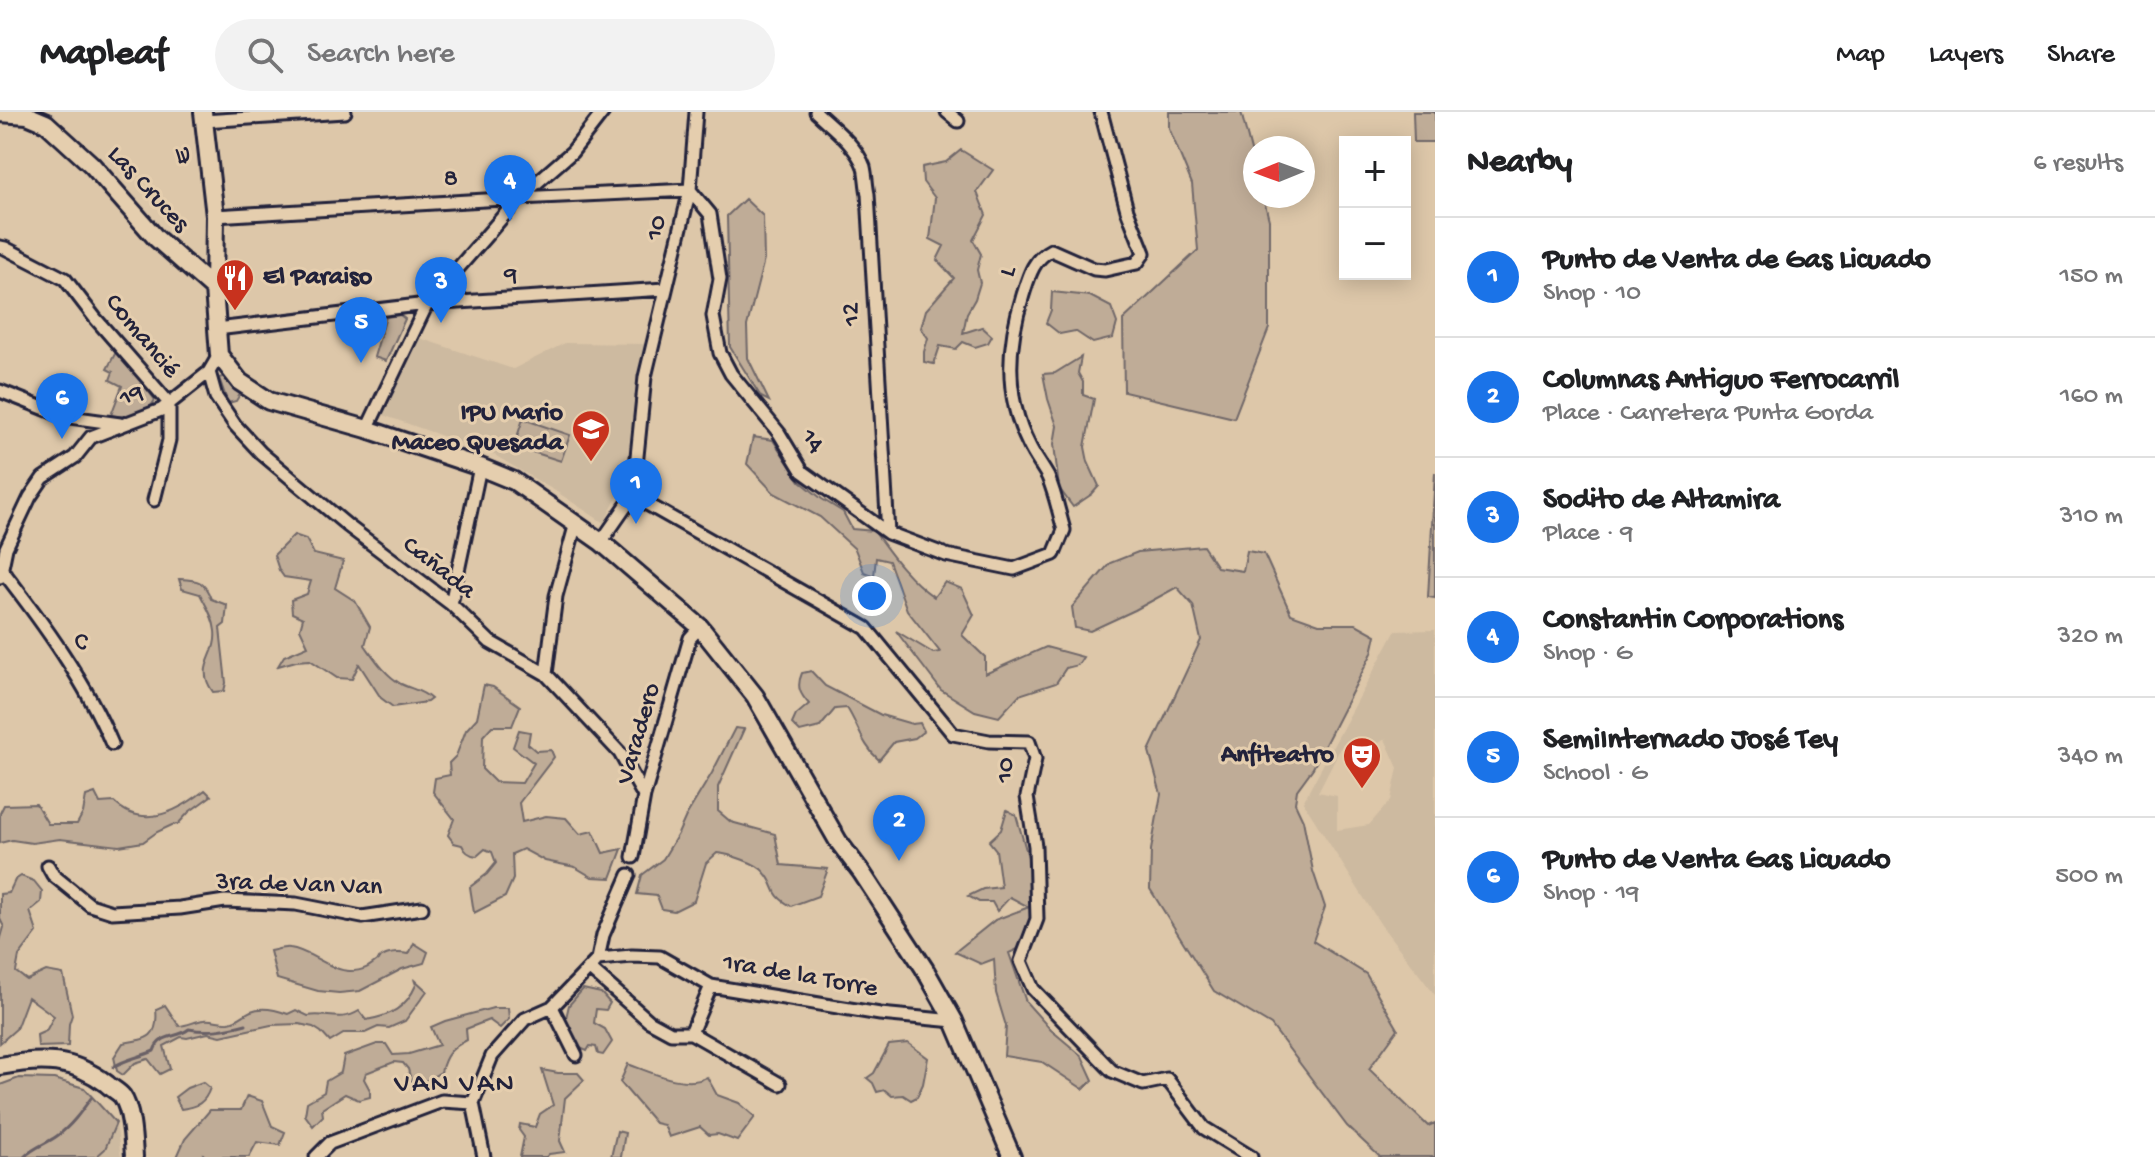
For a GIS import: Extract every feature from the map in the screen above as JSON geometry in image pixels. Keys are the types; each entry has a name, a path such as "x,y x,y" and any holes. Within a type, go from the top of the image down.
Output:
{"main road":[{"name":"Las Cruces","path":"0,113 27,115 46,123 92,165 156,238 214,289"},
{"name":"E","path":"204,116 215,216 214,289 219,355"},
{"path":"219,355 240,382 269,401 367,429 514,481 601,542 700,627 755,696 838,841 916,956 954,1021 1012,1157"},
{"path":"0,1066 33,1060 91,1072 122,1096 132,1125 134,1157"}],"street":[{"path":"204,116 345,112"},
{"path":"367,429 427,304 519,198 572,152 603,112"},
{"name":"10","path":"601,542 633,496 645,377 690,190 696,112"},
{"name":"12","path":"816,112 856,153 864,167 888,533"},
{"path":"947,112 958,121"},
{"name":"L","path":"1054,554 1064,530 1048,478 1015,412 1011,388 1013,334 1029,276 1040,255 1051,250 1094,269 1105,270 1137,263 1144,253 1127,210 1101,112"},
{"name":"8","path":"215,216 690,190"},
{"name":"14","path":"690,190 710,214 720,279 713,316 720,353 731,374 779,433 802,471 888,533 946,555 1014,569 1054,554"},
{"name":"Comancié","path":"0,247 65,279 169,403 169,440 154,500"},
{"name":"9","path":"217,329 427,304 665,289"},
{"path":"169,403 209,372 219,355"},
{"name":"Cañada","path":"209,372 216,397 235,425 261,453 348,526 451,604 490,642 546,674 620,753 644,796"},
{"path":"0,391 63,416 121,424"},
{"name":"19","path":"1,574 6,548 30,497 43,478 75,457 91,437 161,410 169,403"},
{"path":"451,604 480,467"},
{"name":"10","path":"633,496 866,628 953,734 989,741 1029,742 1035,759 1027,797 1035,846 1037,919 1021,961 1033,989 1112,1071 1143,1084 1167,1079 1204,1128 1251,1157"},
{"path":"546,674 556,596 576,523"},
{"name":"C","path":"1,574 21,595 74,672 98,711 112,744"},
{"name":"Varadero","path":"633,857 644,796 690,638 700,627"},
{"name":"3ra de Van Van","path":"48,866 53,875 90,905 112,912 180,908 225,901 296,904 362,917 422,908"},
{"path":"484,1157 473,1103 492,1056 525,1019 552,1007 598,959 603,935 629,875"},
{"name":"1ra de la Torre","path":"598,959 660,957 711,986 880,1014 954,1021"},
{"path":"590,969 649,1021 671,1033 691,1033 780,1084"},
{"path":"691,1033 711,986"},
{"path":"552,1007 576,1055"},
{"path":"316,1157 330,1143 442,1101 473,1103"}],"shaded area":[{"path":"1169,112 1241,112 1247,136 1243,136 1243,208 1266,208 1269,220 1269,328 1234,418 1124,392 1123,320 1198,250 1192,184 1169,128"},
{"path":"1413,112 1435,112 1435,142 1414,142"},
{"path":"961,150 993,170 977,192 986,215 973,240 981,254 977,270 980,283 967,313 963,333 982,327 992,336 988,343 975,347 963,342 956,349 940,346 934,364 924,362 928,338 921,328 926,310 954,278 937,260 944,246 930,239 935,198 923,182 922,167 946,162"},
{"path":"745,199 763,216 764,260 747,326 748,358 769,401 761,397 730,347 727,216"},
{"path":"1052,292 1090,296 1111,307 1117,323 1113,338 1093,343 1075,331 1060,334 1046,323 1051,310"},
{"path":"400,315 405,319 386,361 374,357 386,317"},
{"path":"416,337 513,369 565,343 648,344 623,485 604,523 491,453 380,414"},
{"path":"117,350 155,400 136,414 111,415 122,386 110,380 113,372 107,369"},
{"path":"1081,357 1078,373 1083,382 1083,395 1094,399 1085,447 1099,486 1073,507 1059,488 1054,444 1057,426 1043,374 1055,373"},
{"path":"228,375 242,391 236,401 228,403 219,378"},
{"path":"523,419 570,435 561,461 514,446"},
{"path":"753,437 773,440 800,481 843,512 852,529 874,531 909,575 934,597 945,582 962,589 974,615 962,635 985,657 985,674 1046,647 1083,657 1078,665 1066,668 1056,683 1019,695 999,717 975,711 941,690 896,631 933,653 940,652 907,610 889,561 876,558 874,576 864,572 855,549 820,517 774,493 747,464"},
{"path":"1435,472 1435,598 1428,597"},
{"path":"294,535 306,539 314,554 343,561 335,588 355,601 370,627 365,645 390,676 431,699 393,707 381,698 359,664 352,679 337,678 310,660 278,666 284,656 308,646 300,629 303,618 292,613 291,600 307,594 311,581 284,577 274,555"},
{"path":"1203,546 1217,567 1243,571 1247,551 1264,554 1291,614 1319,624 1356,624 1376,635 1372,653 1313,768 1297,790 1295,803 1303,820 1313,871 1325,907 1313,941 1366,974 1398,1029 1369,1069 1428,1126 1435,1123 1435,1157 1380,1157 1347,1126 1271,1025 1214,991 1150,889 1151,850 1161,794 1149,751 1201,640 1193,605 1177,587 1090,631 1075,628 1072,607 1110,563 1138,552"},
{"path":"179,579 200,582 211,599 227,605 225,624 220,628 226,683 224,691 213,692 206,675 215,640 211,617 200,594 182,589"},
{"path":"1435,630 1435,995 1381,925 1303,802 1395,631","holes":["1385,739 1398,768 1391,800 1369,825 1337,830 1337,796 1318,792 1343,743 1356,758"]},
{"path":"811,671 825,686 881,715 912,724 920,723 924,731 915,738 894,742 879,760 865,742 847,708 835,709 820,727 800,732 792,724 796,715 809,704 801,693 799,682 802,673"},
{"path":"484,685 493,687 520,706 512,726 492,726 483,736 482,769 495,782 522,783 534,763 513,747 519,730 530,732 528,744 536,751 551,750 554,757 519,803 522,822 546,816 566,818 580,834 593,831 603,853 622,849 611,878 592,877 575,867 545,861 523,849 512,854 513,879 505,897 474,913 470,887 496,863 492,852 485,849 474,856 462,845 454,843 448,835 454,819 433,792 435,778 450,775 449,763 456,756 466,730 477,718"},
{"path":"735,728 744,729 718,787 718,811 731,822 775,834 781,865 828,869 818,896 791,906 779,897 768,877 755,865 717,853 706,863 694,901 674,911 662,909 657,896 637,894 642,875 663,859"},
{"path":"205,790 211,796 178,824 157,832 143,842 119,846 60,839 0,843 0,813 4,805 36,804 48,824 77,824 86,796 95,793 100,803 114,802 137,815 149,816 184,805"},
{"path":"1007,810 1016,815 1030,864 1035,904 1020,948 1009,953 1026,1002 1051,1030 1082,1056 1093,1080 1083,1089 1042,1062 1004,1056 1006,1026 996,993 994,959 981,964 955,952 995,920 1029,907 1010,897 997,911 992,902 979,902 968,896 983,889 1001,887 996,850 989,841 1001,830"},
{"path":"21,876 34,881 42,891 41,902 30,911 37,932 19,956 16,972 27,980 46,971 63,974 72,1015 68,1046 38,1047 37,1035 46,1031 54,1016 28,997 16,1029 0,1043 0,941 4,927 0,919 0,894 9,893 15,880"},
{"path":"414,943 428,952 424,963 402,969 360,991 339,993 318,991 277,979 270,951 285,948 305,952 335,968 350,971 367,968 389,954 409,954"},
{"path":"414,979 427,991 405,1021 389,1028 345,1033 330,1042 313,1027 299,1024 271,1025 221,1036 208,1033 181,1037 164,1046 170,1069 160,1074 148,1059 135,1063 123,1075 117,1071 114,1057 123,1043 150,1035 156,1026 156,1009 165,1005 179,1026 204,1020 232,1021 260,1009 288,1014 296,1010 308,1016 339,1017 359,1011 366,1020 383,1016 402,1005 416,985"},
{"path":"583,989 601,993 610,1003 606,1010 596,1009 594,1023 605,1029 612,1042 603,1055 598,1054 596,1047 590,1046 587,1051 580,1048 565,1022 569,1005"},
{"path":"493,1008 508,1008 509,1019 500,1028 489,1020 466,1029 467,1040 450,1053 441,1072 413,1088 408,1069 403,1063 394,1062 366,1073 364,1079 370,1097 359,1100 345,1094 322,1109 323,1116 313,1126 305,1115 307,1102 324,1092 326,1081 341,1072 344,1056 377,1044 386,1044 393,1055 409,1054 439,1045 431,1027"},
{"path":"908,1043 928,1058 917,1097 911,1100 903,1095 892,1096 885,1090 877,1092 867,1078 874,1073 889,1045"},
{"path":"628,1064 679,1080 707,1077 717,1095 739,1103 755,1117 737,1141 718,1134 709,1135 700,1127 669,1137 664,1125 655,1123 620,1082"},
{"path":"542,1070 578,1073 584,1080 565,1098 560,1141 565,1152 546,1157 520,1157 524,1137 519,1130 520,1124 535,1127 540,1114 553,1105"},
{"path":"19,1078 54,1079 84,1088 116,1123 105,1149 96,1157 0,1157 0,1085"},
{"path":"203,1082 210,1088 203,1101 181,1109 175,1097"},
{"path":"247,1096 262,1101 272,1126 285,1132 280,1145 257,1142 249,1157 206,1157 203,1154 201,1157 177,1157 185,1139 210,1110 241,1110"},
{"path":"116,1123 121,1157 96,1157 105,1148"},
{"path":"617,1131 625,1133 621,1157 611,1157"}],"waterway":[{"path":"113,1067 154,1051 160,1041 189,1029 218,1030 246,1024"},
{"path":"24,1157 62,1132 91,1098"}],"place":[{"name":"Constantin Corporations","path":"510,221"},
{"name":"El Paraiso","path":"235,312"},
{"name":"Sodito de Altamira","path":"441,323"},
{"name":"SemiInternado José Tey","path":"361,363"},
{"name":"Punto de Venta Gas Licuado","path":"62,439"},
{"name":"IPU Mario Maceo Quesada","path":"591,463"},
{"name":"Punto de Venta de Gas Licuado","path":"636,524"},
{"name":"Anfiteatro","path":"1362,790"},
{"name":"Columnas Antiguo Ferrocarril","path":"899,861"}],"district":[{"name":"VAN VAN","path":"455,1085"}]}
